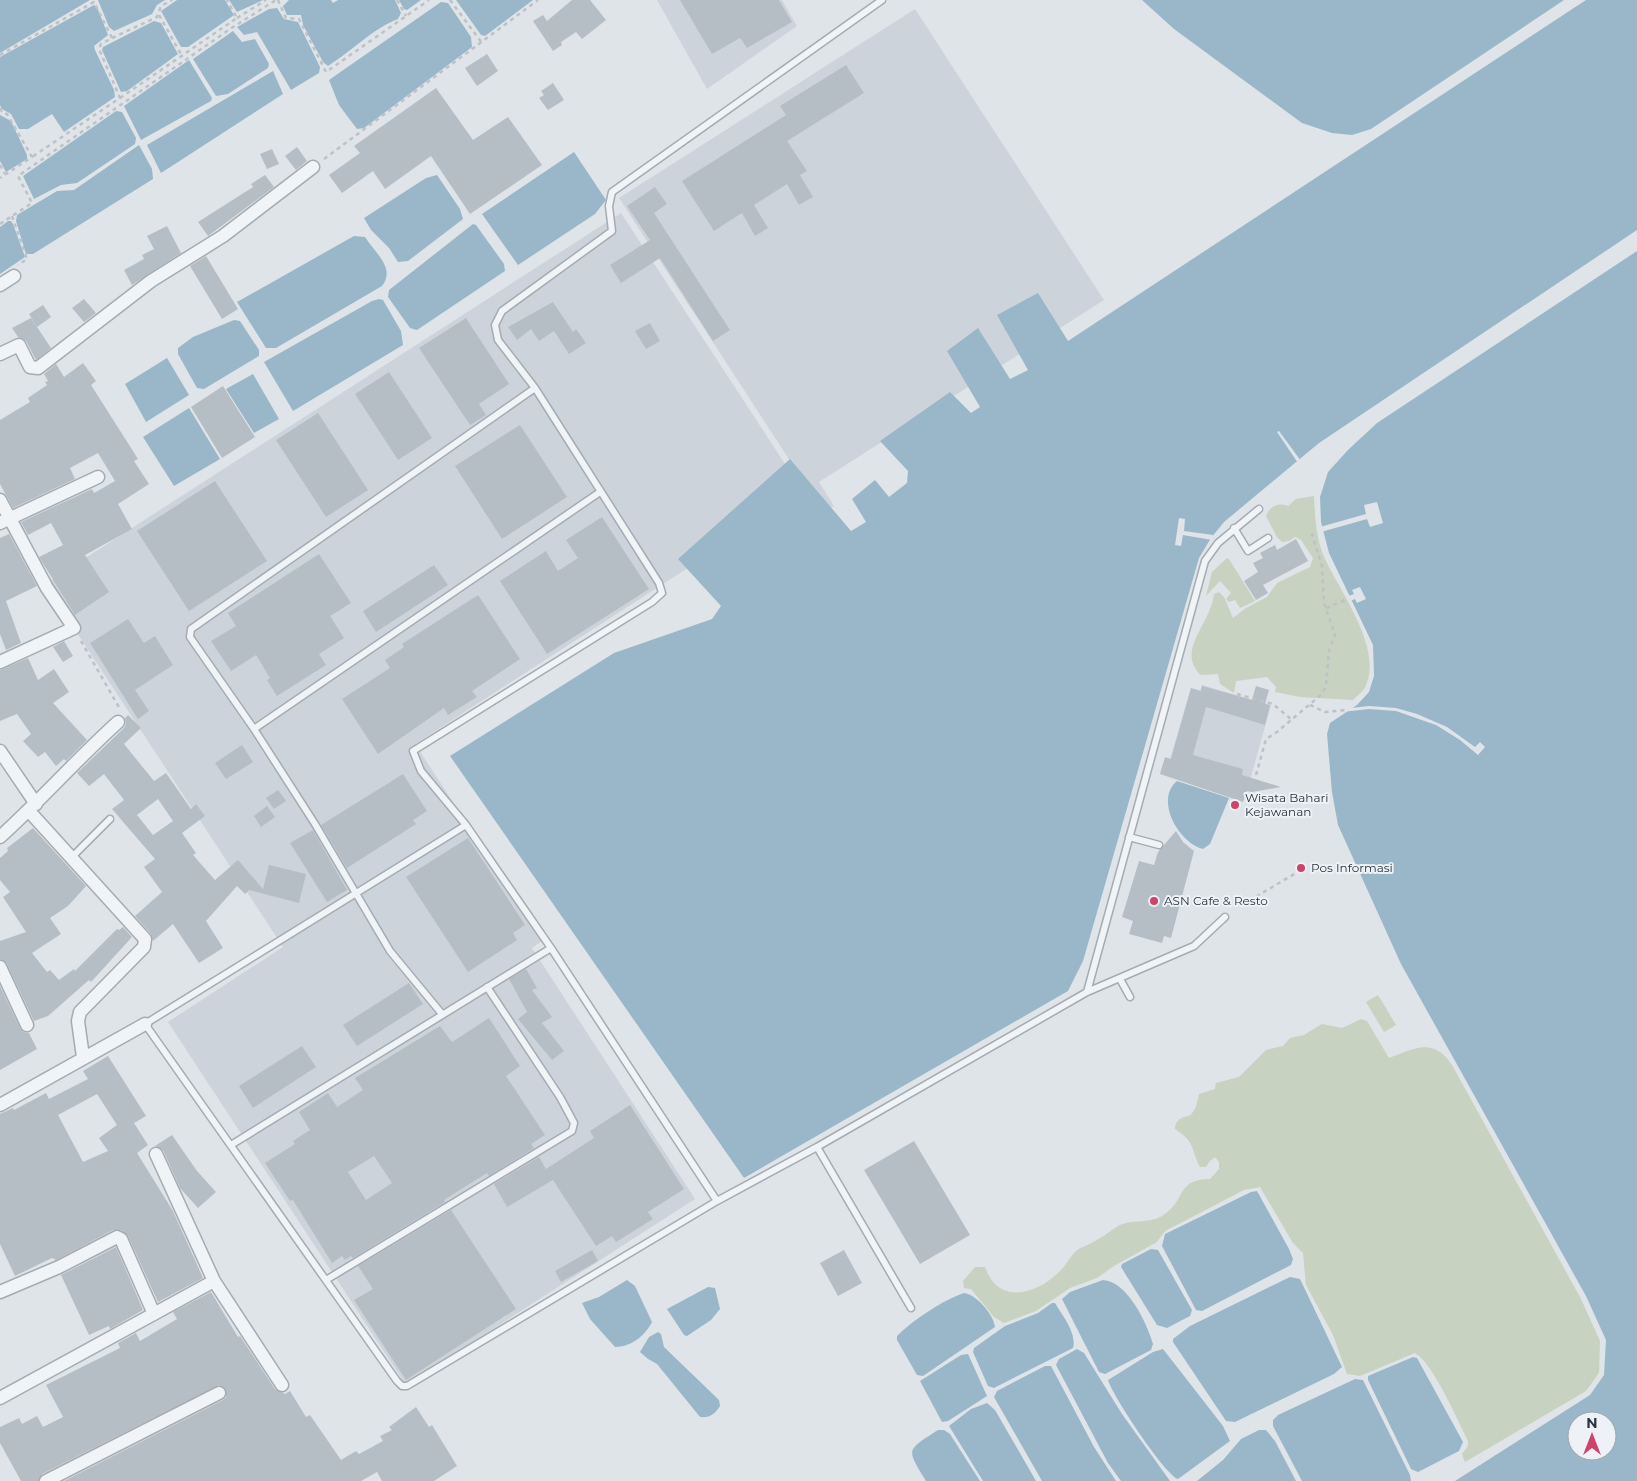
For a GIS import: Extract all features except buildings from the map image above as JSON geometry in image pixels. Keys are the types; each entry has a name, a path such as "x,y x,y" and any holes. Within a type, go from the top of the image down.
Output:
{"street":[{"path":"0,354 19,345 30,367 38,368 151,281 223,236 313,168"},
{"path":"0,285 12,273"},
{"path":"5,521 98,477"},
{"path":"0,500 5,521 74,628 0,662"},
{"path":"0,837 118,722"},
{"path":"0,751 32,807 71,858 145,940 144,948 80,1012 78,1021 83,1057"},
{"path":"0,968 26,1025"},
{"path":"0,1105 145,1024"},
{"path":"156,1154 214,1281 282,1385"},
{"path":"0,1292 118,1237 121,1239 154,1314"},
{"path":"0,1398 214,1281"},
{"path":"46,1481 219,1393"}],"lane":[{"path":"717,1201 551,948 466,825 421,771 413,751 656,599 662,593 659,583 535,388 498,340 494,325 502,312 612,230 609,206 612,192 882,0"},
{"path":"442,1014 390,951 355,895 315,824 254,729 190,637 191,629 535,388"},
{"path":"254,729 600,492"},
{"path":"1087,992 1205,561 1218,543 1258,508"},
{"path":"1234,528 1248,551 1268,538"},
{"path":"71,858 110,819"},
{"path":"466,825 145,1024 402,1386 407,1386 717,1201 817,1148 1087,992 1194,946 1225,917"},
{"path":"1129,837 1159,845"},
{"path":"231,1146 551,948"},
{"path":"1120,979 1130,997"},
{"path":"326,1280 572,1131 574,1123 560,1097 486,987"},
{"path":"817,1148 911,1308"}],"path":[{"path":"120,98 99,49 101,44 158,15 161,6 172,0"},
{"path":"227,0 237,18"},
{"path":"0,178 266,0"},
{"path":"0,224 32,203 18,176 232,27 277,0 286,18 299,19 326,72 429,0"},
{"path":"397,0 406,16"},
{"path":"450,0 482,43"},
{"path":"313,168 538,0"},
{"path":"0,55 94,1 112,38"},
{"path":"158,15 182,56"},
{"path":"0,108 2,112 7,114 32,157"},
{"path":"0,165 5,174"},
{"path":"12,216 26,259 12,273"},
{"path":"1256,775 1266,739 1310,705 1322,694 1326,686 1328,650 1336,635 1326,608 1322,566 1312,535 1316,531"},
{"path":"1326,608 1345,600"},
{"path":"74,628 121,711 122,716 118,722"},
{"path":"1237,694 1273,704 1292,720"},
{"path":"1310,705 1325,712 1346,710"},
{"path":"1241,900 1252,899 1296,873"}],"shaded area":[{"path":"657,0 782,0 797,26 707,89"},
{"path":"915,9 1104,300 819,482 834,506 824,513 619,198"},
{"path":"621,213 804,493 415,744 543,940 532,948 695,1199 406,1385 168,1022 283,947 45,584"},
{"path":"1202,685 1271,705 1247,791 1170,759 1191,688 1200,691"}],"green space":[{"path":"1314,496 1316,527 1321,550 1358,622 1365,640 1369,657 1369,674 1364,689 1353,700 1300,697 1275,692 1276,687 1267,677 1236,681 1234,693 1220,684 1218,674 1201,675 1194,666 1193,647 1212,605 1214,594 1219,592 1224,597 1233,618 1246,608 1267,597 1277,583 1310,567 1313,558 1301,540 1295,537 1289,541 1282,542 1277,537 1266,516 1275,506 1281,504 1288,506 1296,499"},
{"path":"1227,558 1255,601 1240,608 1235,600 1229,602 1226,599 1231,593 1220,581 1206,596 1212,572"},
{"path":"1378,995 1396,1025 1384,1032 1366,1002"},
{"path":"1361,1019 1367,1021 1389,1058 1424,1047 1438,1051 1452,1065 1581,1299 1600,1341 1599,1373 1586,1391 1465,1462 1462,1454 1468,1446 1468,1441 1437,1380 1422,1359 1415,1353 1360,1376 1347,1374 1333,1335 1306,1285 1303,1253 1293,1243 1260,1187 1244,1190 1165,1231 1157,1242 1114,1266 1097,1278 1070,1288 1036,1311 1004,1323 994,1317 971,1289 964,1288 963,1281 975,1267 985,1267 991,1279 999,1287 1008,1291 1028,1291 1039,1287 1058,1273 1077,1250 1118,1226 1162,1216 1175,1204 1186,1187 1199,1180 1210,1179 1219,1169 1219,1162 1215,1157 1206,1167 1200,1167 1190,1142 1175,1129 1178,1121 1191,1115 1196,1107 1199,1094 1215,1089 1216,1083 1239,1077 1266,1050 1283,1046 1290,1038 1304,1035 1322,1024 1342,1028"}],"water":[{"path":"0,0 90,0 0,53"},
{"path":"98,0 165,0 157,5 152,14 114,31 109,27"},
{"path":"177,0 225,0 234,15 188,47 181,47 161,11"},
{"path":"229,0 263,0 237,12"},
{"path":"289,0 331,0 333,3 338,0 395,0 401,13 398,19 379,28 328,66 323,62 303,25 301,15 287,15 283,6"},
{"path":"399,0 421,0 407,10 404,9"},
{"path":"456,0 533,0 485,36 481,35"},
{"path":"1142,0 1564,0 1371,129 1352,135 1332,133 1302,123 1174,29"},
{"path":"1586,0 1637,0 1637,230 1319,443 1224,522 1211,538 1199,558 1083,961 1068,991 744,1178 450,756 614,653 712,619 721,606 678,559 790,459 851,531 866,522 852,499 875,480 889,497 907,483 908,471 880,441 950,392 971,413 980,407 947,351 978,328 1010,379 1028,370 997,315 1038,293 1068,341"},
{"path":"441,2 448,3 471,37 472,47 364,128 357,129 339,105 329,80"},
{"path":"94,5 97,7 108,35 94,46 114,90 115,97 64,132 52,114 28,129 19,129 11,114 2,109 0,105 0,57"},
{"path":"277,8 284,19 298,22 320,67 319,73 291,90 257,32 244,35 237,27 269,9"},
{"path":"154,21 161,23 178,54 127,91 121,92 102,50 103,47"},
{"path":"233,31 242,42 255,39 269,64 268,68 228,94 216,96 193,59"},
{"path":"189,60 212,98 211,101 141,140 124,106"},
{"path":"273,71 283,94 161,173 147,145"},
{"path":"116,111 122,112 136,138 135,144 77,183 61,185 34,199 23,176"},
{"path":"0,115 11,121 27,155 27,159 6,172 0,161"},
{"path":"139,145 152,169 153,179 33,254 26,254 16,221 17,215 57,191 74,190"},
{"path":"574,152 606,200 595,214 518,265 482,214"},
{"path":"437,175 460,209 463,219 408,261 398,262 389,248 371,230 364,218 426,178"},
{"path":"11,221 13,224 25,257 0,274 0,227"},
{"path":"473,224 476,225 504,264 505,271 417,330 410,328 388,297 389,290"},
{"path":"354,236 365,237 382,261 387,273 382,286 276,348 266,348 237,302"},
{"path":"1637,251 1637,1481 1455,1481 1590,1395 1604,1375 1606,1340 1586,1296 1401,964 1338,825 1332,792 1327,734 1330,723 1357,705 1369,692 1374,676 1373,645 1329,553 1321,522 1320,497 1328,472 1377,423"},
{"path":"383,300 401,331 403,345 293,411 264,362 372,301"},
{"path":"234,320 240,321 259,350 259,356 204,389 197,388 178,354 178,348 193,337"},
{"path":"167,358 189,395 146,422 125,384"},
{"path":"253,374 279,419 254,433 226,389"},
{"path":"189,408 220,459 174,486 143,437"},
{"path":"1177,781 1229,798 1210,844 1203,849 1186,839 1172,820 1168,799 1171,789"},
{"path":"1257,1191 1289,1249 1293,1259 1291,1265 1202,1311 1196,1310 1162,1246 1165,1234 1251,1192"},
{"path":"1151,1249 1158,1250 1192,1310 1190,1316 1167,1328 1157,1325 1121,1267 1122,1264"},
{"path":"1290,1277 1300,1279 1342,1367 1334,1374 1235,1422 1226,1421 1173,1342 1173,1339 1190,1326"},
{"path":"627,1280 635,1286 652,1322 646,1332 637,1340 627,1345 615,1347 590,1319 582,1303 599,1297"},
{"path":"1103,1280 1112,1282 1128,1295 1141,1315 1153,1344 1151,1350 1105,1374 1099,1372 1062,1299 1070,1292"},
{"path":"708,1287 715,1288 720,1309 711,1320 687,1336 684,1335 667,1309"},
{"path":"964,1293 974,1297 984,1306 995,1327 923,1376 917,1375 897,1340 897,1336 929,1311 947,1300"},
{"path":"1052,1303 1055,1303 1071,1330 1074,1342 1073,1348 994,1388 988,1386 973,1352 974,1348 1005,1326 1038,1313"},
{"path":"658,1332 661,1334 664,1347 719,1400 720,1406 712,1415 700,1417 657,1364 640,1352 649,1337"},
{"path":"1077,1349 1084,1353 1122,1414 1170,1481 1121,1481 1108,1463 1056,1365 1059,1359"},
{"path":"1163,1349 1223,1426 1230,1441 1178,1479 1171,1474 1151,1450 1119,1401 1108,1380 1153,1352"},
{"path":"968,1354 987,1396 948,1421 942,1422 920,1381 961,1355"},
{"path":"1413,1357 1417,1358 1463,1442 1459,1451 1418,1472 1411,1469 1368,1380 1368,1376"},
{"path":"1045,1366 1051,1366 1094,1447 1116,1481 1042,1481 994,1397 997,1391"},
{"path":"1355,1379 1363,1380 1410,1475 1411,1481 1302,1481 1273,1426 1273,1420 1278,1415"},
{"path":"987,1403 995,1410 1036,1481 983,1481 949,1426 971,1409"},
{"path":"938,1430 944,1430 950,1434 980,1481 926,1481 915,1462 912,1451 920,1442"},
{"path":"1259,1430 1266,1430 1275,1441 1296,1481 1197,1481 1223,1460 1241,1439"}],"pier":[{"path":"1279,431 1301,461 1298,463 1277,432"},
{"path":"1377,502 1383,523 1370,527 1367,519 1321,532 1320,527 1366,514 1364,505"},
{"path":"1179,518 1185,519 1184,531 1213,535 1212,540 1183,535 1181,546 1175,545"},
{"path":"1360,587 1366,599 1357,603 1355,599 1350,601 1348,596 1354,594 1352,590"},
{"path":"1369,706 1396,708 1417,714 1447,727 1475,747 1480,742 1485,747 1478,755 1460,740 1436,725 1396,711 1369,709 1342,712 1351,708"}],"place":[{"name":"Wisata Bahari Kejawanan","path":"1235,805"},
{"name":"Pos Informasi","path":"1301,868"},
{"name":"ASN Cafe & Resto","path":"1154,901"}]}
